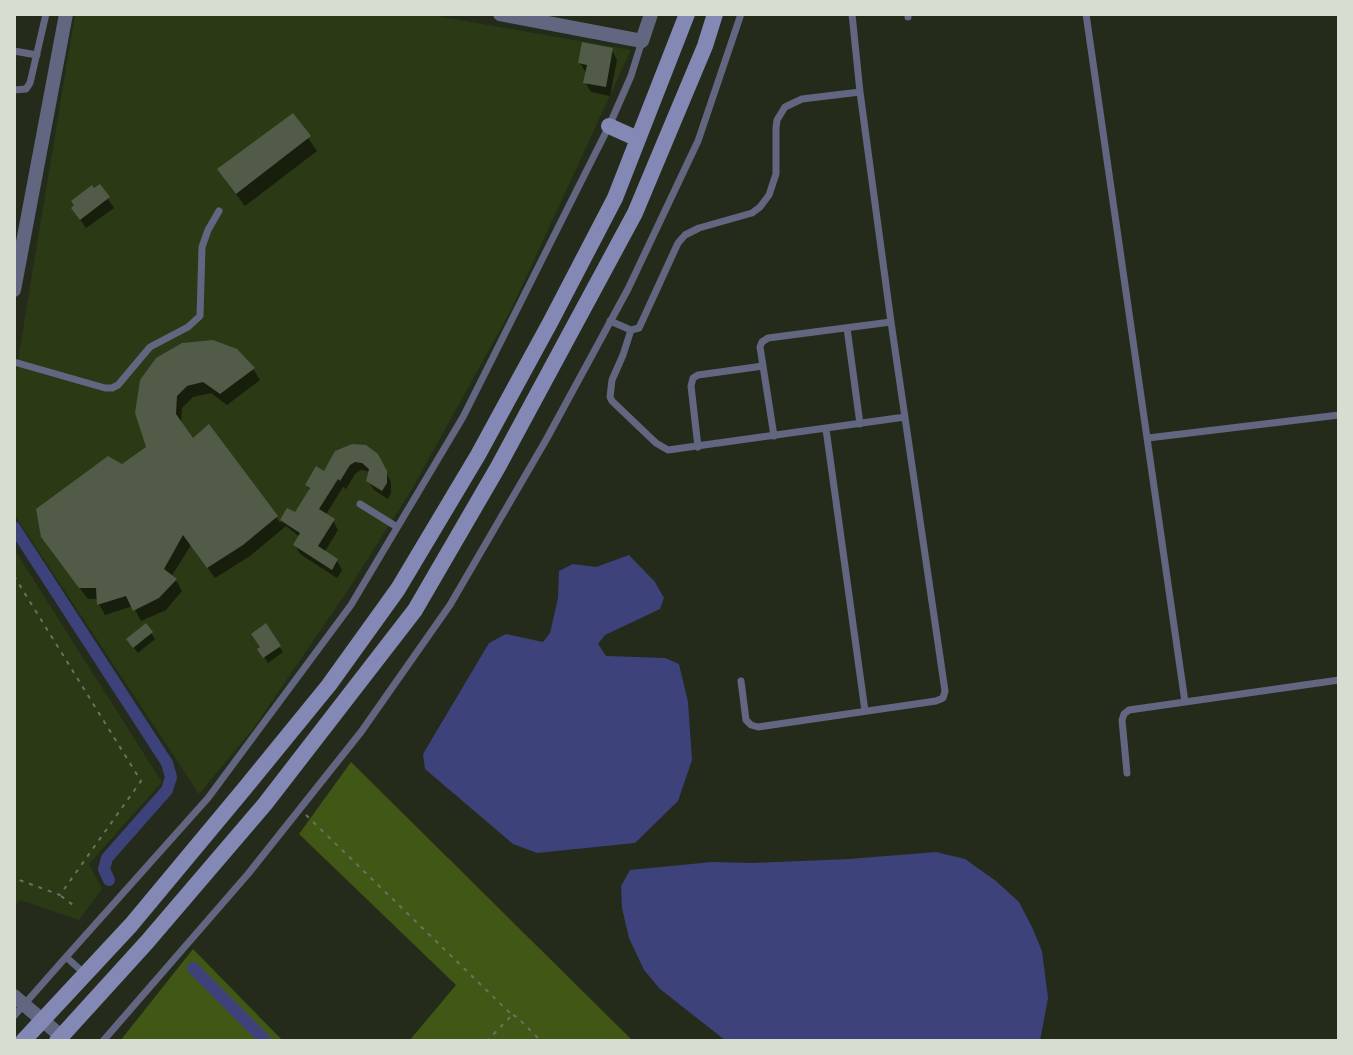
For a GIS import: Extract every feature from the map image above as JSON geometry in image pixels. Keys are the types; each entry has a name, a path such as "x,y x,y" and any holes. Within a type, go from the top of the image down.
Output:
{"main road":[{"path":"23,1041 131,925 329,685 398,589 478,455 615,198 687,14"},
{"path":"59,1039 265,804 415,610 498,467 635,213 705,46 715,14"},
{"path":"609,126 638,139"}],"street":[{"path":"14,290 66,14"},
{"path":"500,14 642,41 651,14"},
{"path":"17,1006 42,1019 59,1039"}],"lane":[{"path":"14,90 29,86 46,14"},
{"path":"103,1041 248,874 300,809 361,732 450,605 546,440 628,289 698,141 741,14"},
{"path":"741,681 746,720 758,727 936,701 943,698 945,691 891,322 852,14"},
{"path":"1086,14 1185,702"},
{"path":"17,1006 66,957 208,798 351,605 463,417 609,126 631,76 642,41"},
{"path":"14,51 37,55"},
{"path":"610,321 631,330 639,328 681,238 699,228 752,213 760,207 769,195 776,174 777,120 785,107 802,99 860,92"},
{"path":"14,362 105,388 118,385 150,347 188,327 200,316 202,247 219,211"},
{"path":"774,436 760,347 762,342 768,338 891,322"},
{"path":"847,328 860,424"},
{"path":"631,330 612,380 612,401 663,448 698,447 905,417"},
{"path":"698,447 691,386 693,378 763,366"},
{"path":"1148,438 1339,415"},
{"path":"826,429 865,711"},
{"path":"360,504 397,527"},
{"path":"1127,773 1124,714 1136,709 1339,680"},
{"path":"66,957 85,974"}],"path":[{"path":"14,576 141,781 60,895"},
{"path":"300,809 541,1041"},
{"path":"14,878 60,895 77,908"},
{"path":"487,1041 512,1015"}],"green space":[{"path":"75,14 425,14 631,50 511,310 412,489 348,590 253,729 199,794 14,514 14,384"},
{"path":"14,549 162,782 89,864 102,889 79,920 20,900 14,908"},
{"path":"351,762 633,1041 409,1041 456,985 299,834"},
{"path":"193,949 283,1041 120,1041"}],"water":[{"path":"629,555 655,582 664,598 660,609 605,635 598,644 606,656 665,658 679,664 688,702 692,760 678,801 635,843 537,853 513,844 425,769 423,754 489,643 506,634 543,642 550,633 558,598 559,571 573,564 596,567"},
{"path":"936,852 965,859 1019,902 1042,951 1048,998 1040,1041 726,1041 660,989 644,970 629,938 622,908 621,886 630,870 712,862 849,859"}],"building":[{"path":"582,42 613,48 606,87 583,83 587,65 578,63"},
{"path":"293,113 311,136 236,194 217,169"},
{"path":"100,184 110,197 80,220 71,208 74,205 71,201 92,185 94,188"},
{"path":"213,340 237,349 255,368 220,394 203,382 187,386 177,396 176,414 193,438 209,424 278,516 243,545 207,568 183,535 164,569 177,579 159,598 133,611 126,596 97,605 96,588 79,588 41,537 36,509 108,456 122,464 146,447 135,413 140,380 156,358 182,343"},
{"path":"352,444 366,445 378,454 387,471 387,483 382,491 366,481 369,469 355,462 340,481 338,479 319,509 335,519 318,546 338,559 332,570 293,545 300,533 280,520 287,508 295,512 310,488 305,485 316,466 324,471 335,451"},
{"path":"146,623 153,632 133,648 126,639"},
{"path":"266,623 281,646 263,658 251,634"}],"waterway":[{"path":"14,527 167,763 171,777 167,790 107,858 104,869 109,880"},
{"path":"193,968 266,1041"}]}
